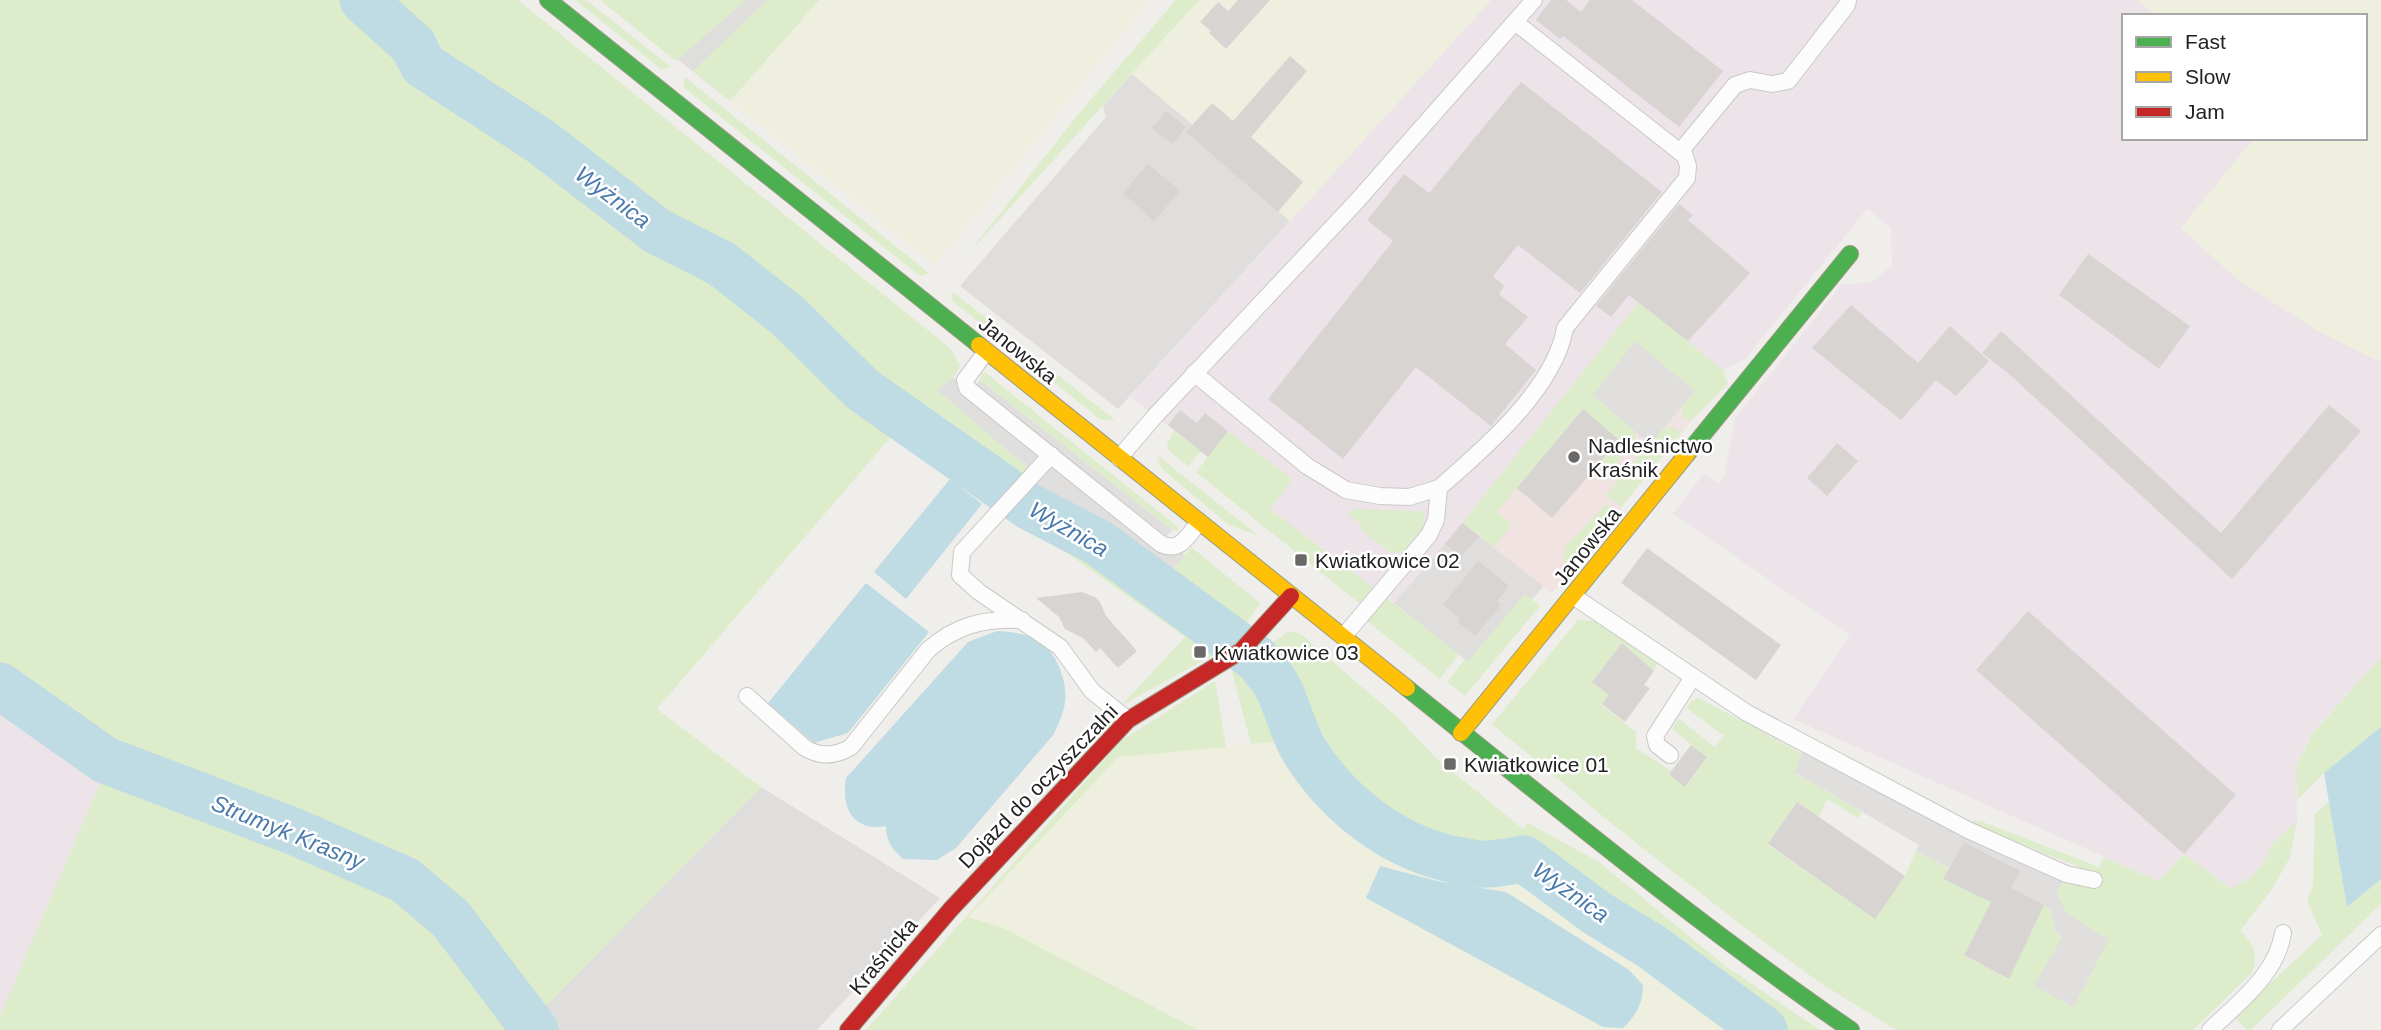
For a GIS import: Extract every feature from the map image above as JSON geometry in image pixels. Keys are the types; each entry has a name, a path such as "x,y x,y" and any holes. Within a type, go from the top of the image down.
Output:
{"street":[{"name":"Janowska","path":"548,0 1698,921 1851,1030"},
{"name":"Janowska","path":"1461,733 1850,254"},
{"name":"Dojazd do oczyszczalni","path":"951,909 1128,720 1158,699 1223,664 1256,636 1292,596"},
{"name":"Kraśnicka","path":"848,1030 951,909"}],"lane":[{"path":"1119,457 1356,201 1534,0"},
{"path":"1680,152 1735,85 1750,80 1772,84 1788,81 1847,5 1848,0"},
{"path":"1194,373 1307,466 1346,490 1380,496 1409,497 1425,494 1439,488 1491,443 1553,366 1562,347 1565,328 1687,178 1685,156 1514,22"},
{"path":"986,352 965,380 967,388 1161,544 1169,547 1181,545 1199,522"},
{"path":"1051,455 962,552 960,575 979,592 1060,646 1092,691 1128,720"},
{"path":"1343,637 1429,535 1436,520 1439,488"},
{"path":"1573,596 1747,713 1968,830 2066,874 2094,880"},
{"path":"747,696 814,754 841,753 851,747 928,650 944,636 967,625 985,621 1024,621"},
{"path":"1670,755 1657,745 1655,736 1693,677"},
{"path":"2214,1029 2266,974 2278,952 2283,933"},
{"path":"2280,1030 2381,936"}],"shaded area":[{"path":"603,0 819,0 730,101"},
{"path":"1491,0 2138,0 2154,14 2122,14 2122,140 2252,140 2181,228 2235,277 2313,328 2381,362 2381,657 2311,734 2296,767 2297,821 2272,844 2264,862 2250,878 2230,888 2184,854 2159,881 1793,719 1850,635 1673,514 1704,473 1718,483 1724,477 1735,418 1842,284 1869,283 1892,266 1891,227 1867,209 1745,359 1723,370 1639,302 1462,523 1394,603 1269,509 1208,457 1130,397"},
{"path":"1132,74 1193,125 1187,132 1290,221 1118,409 960,286 1106,117 1103,106"},
{"path":"1639,302 1691,421 1552,593 1462,523"},
{"path":"1635,341 1695,391 1650,444 1593,395"},
{"path":"953,377 971,391 980,380 1172,530 1161,544 1175,548 1185,555 1171,571 1104,522 1031,488 1029,469 937,390"},
{"path":"1462,523 1544,586 1473,666 1394,603"},
{"path":"0,705 105,772 0,1016"},
{"path":"1807,745 2066,874 2057,894 2067,913 2109,940 2073,1007 2034,986 2062,937 2056,932 2050,909 2011,888 2019,871 1964,842 1949,868 1916,851 1919,845 1794,772"},
{"path":"761,787 940,898 817,1030 541,1030 533,1019"}],"green space":[{"path":"0,0 350,0 407,49 420,72 540,148 645,229 731,279 784,318 861,392 902,424 657,709 761,787 540,1012 462,914 427,878 388,858 119,753 0,670"},
{"path":"372,0 518,0 950,348 960,365 956,374 938,390 1029,469 1010,488 864,385 795,312 728,260 661,226 542,135 428,61 420,42"},
{"path":"575,0 586,0 671,67 661,69"},
{"path":"600,0 746,0 676,61"},
{"path":"767,0 819,0 730,101 693,71"},
{"path":"819,0 1150,0 935,265 730,101"},
{"path":"1176,0 1199,0 968,254 1080,112"},
{"path":"1199,0 1491,0 1290,221 1186,132 1193,124 1132,74"},
{"path":"2138,0 2381,0 2381,362 2313,328 2235,277 2181,228 2252,140 2367,140 2367,14 2154,14"},
{"path":"685,77 929,273 920,276 683,87"},
{"path":"953,292 1115,420 1101,420 951,300"},
{"path":"1639,302 1723,370 1728,384 1691,421 1683,418 1681,408 1695,391 1593,395 1635,431 1635,441 1602,480 1596,479 1590,474 1618,440 1583,410 1497,512 1512,525 1493,547 1462,523"},
{"path":"982,373 986,373 1178,527 1178,530 1172,530 980,380"},
{"path":"1663,428 1677,429 1680,435 1621,507 1606,495"},
{"path":"1174,431 1201,451 1188,466 1168,450 1167,445"},
{"path":"1228,431 1293,479 1270,509 1373,587 1360,604 1196,472"},
{"path":"1157,455 1259,536 1229,525 1161,468"},
{"path":"1031,488 1104,522 1171,571 1191,547 1260,603 1236,639 1102,541 1023,498"},
{"path":"1018,503 1099,545 1231,645 1121,706 1185,637 1009,512"},
{"path":"1606,504 1619,515 1570,570 1563,557 1565,547"},
{"path":"1355,509 1419,511 1424,514 1423,525 1403,553 1390,552 1360,529 1362,525 1347,514"},
{"path":"1525,594 1540,606 1465,696 1447,682"},
{"path":"1384,596 1459,654 1440,679 1367,621 1366,615"},
{"path":"1578,620 1595,621 1657,664 1654,671 1622,643 1592,682 1609,695 1602,705 1636,732 1636,748 1671,771 1669,774 1686,787 1707,757 1672,729 1679,719 1715,747 1724,736 1686,708 1691,701 1699,698 1803,754 1795,773 1862,812 1858,818 1827,799 1819,817 1797,802 1768,845 1875,918 1905,876 1916,851 1949,868 1944,879 1991,902 1964,955 2008,979 2044,905 2050,909 2056,932 2108,940 2067,913 2057,894 2062,883 2097,874 1978,827 1971,821 1980,821 2099,867 2104,857 2158,881 2184,854 2230,888 2250,878 2264,862 2272,844 2297,821 2290,857 2274,886 2240,931 2254,950 2252,973 2193,1030 1896,1030 1819,982 1744,927 1617,828 1492,724"},
{"path":"1288,632 1302,635 1398,718 1437,759 1523,829 1528,823 1599,862 1724,965 1820,1030 1770,1030 1653,944 1599,911 1524,855 1486,861 1460,859 1434,852 1408,841 1359,809 1338,790 1306,748 1280,683 1257,653"},
{"path":"2381,657 2381,727 2324,773 2297,800 2296,767 2312,734"},
{"path":"1250,661 1273,694 1288,740 1251,744 1232,672"},
{"path":"1215,681 1226,747 1118,757 968,917 1001,927 1198,1030 866,1030 1121,741"},
{"path":"1288,740 1307,776 1339,813 1377,839 1415,860 1468,872 1535,881 1737,1030 1198,1030 1001,927 967,916 1118,757"},
{"path":"105,772 401,891 443,930 515,1030 0,1030 0,1016"},
{"path":"2329,801 2347,907 2381,879 2381,904 2251,1030 2247,1030 2234,1017 2322,935 2307,901 2313,885 2315,814"},
{"path":"1521,866 1756,1030 1737,1030 1535,881 1468,872"}],"water":[{"path":"950,479 982,504 906,599 874,572"},
{"path":"866,583 929,632 848,733 814,743 768,703"},
{"path":"997,631 1030,637 1052,653 1065,686 1064,706 1059,722 1054,734 956,848 937,860 903,859 890,844 886,826 865,825 851,815 845,799 846,778 968,642"},
{"path":"2381,727 2381,879 2347,907 2324,773"},
{"path":"1380,866 1437,881 1506,892 1629,970 1643,985 1642,998 1635,1014 1623,1028 1603,1027 1366,898"}],"building":[{"path":"1238,0 1270,0 1226,49 1200,22 1218,2 1228,11"},
{"path":"1551,0 1566,0 1581,12 1590,0 1632,0 1723,71 1679,127 1563,36 1560,39 1536,20"},
{"path":"1290,56 1307,71 1251,137 1303,182 1278,212 1186,132 1212,103 1233,121"},
{"path":"1521,82 1662,192 1580,293 1518,245 1493,276 1504,286 1499,294 1528,317 1505,344 1536,370 1491,426 1416,367 1343,459 1268,399 1393,241 1367,220 1404,174 1429,193"},
{"path":"1166,111 1186,127 1172,144 1152,128"},
{"path":"1148,164 1180,191 1154,221 1123,193"},
{"path":"1679,204 1693,215 1688,220 1750,273 1688,341 1629,295 1611,317 1596,306"},
{"path":"2088,254 2190,326 2159,369 2059,295"},
{"path":"1851,305 1918,363 1950,326 1989,361 1956,396 1936,380 1901,420 1812,348"},
{"path":"2001,331 2221,533 2329,405 2361,431 2232,579 2008,373 1982,353"},
{"name":"Nadleśnictwo Kraśnik","path":"1583,409 1619,440 1552,518 1517,488"},
{"path":"1180,410 1197,423 1205,413 1228,431 1208,457 1168,425"},
{"path":"1837,443 1858,461 1827,496 1807,478"},
{"path":"1462,523 1479,536 1461,557 1445,544"},
{"path":"1647,548 1781,645 1756,680 1621,583"},
{"path":"1478,561 1509,586 1497,601 1501,605 1475,636 1443,605"},
{"path":"1082,592 1100,602 1106,616 1137,651 1118,668 1100,648 1096,652 1083,638 1065,629 1059,617 1036,598"},
{"path":"2028,611 2236,795 2184,854 1976,670"},
{"path":"1622,643 1654,671 1644,685 1650,688 1625,722 1602,704 1609,695 1592,682"},
{"path":"1691,745 1707,757 1685,787 1669,774"},
{"path":"1797,802 1905,876 1875,919 1768,844"},
{"path":"1964,842 2020,871 2011,888 2044,905 2009,979 1964,955 1991,902 1943,879"}],"waterway":[{"name":"Wyżnica","path":"363,0 413,45 423,65 540,141 657,231 722,264 788,316 863,390 1030,507 1099,543 1258,660 1277,686 1304,750 1334,789 1371,822 1414,847 1461,861 1481,864 1524,859 1598,914 1652,947 1764,1030"},
{"name":"Strumyk Krasny","path":"0,686 105,760 293,831 405,880 451,919 535,1030"}],"traffic: fast":[{"path":"548,0 979,345"},
{"path":"1687,454 1850,254"},
{"path":"1407,688 1681,906 1851,1030"}],"traffic: slow":[{"path":"979,345 1407,688"},
{"path":"1461,733 1687,454"}],"traffic: jam":[{"path":"848,1030 951,909 1128,720 1241,651 1291,596"}],"place":[{"name":"Nadleśnictwo Kraśnik","path":"1574,457"},
{"name":"Kwiatkowice 02","path":"1301,560"},
{"name":"Kwiatkowice 03","path":"1200,652"},
{"name":"Kwiatkowice 01","path":"1450,764"}]}
